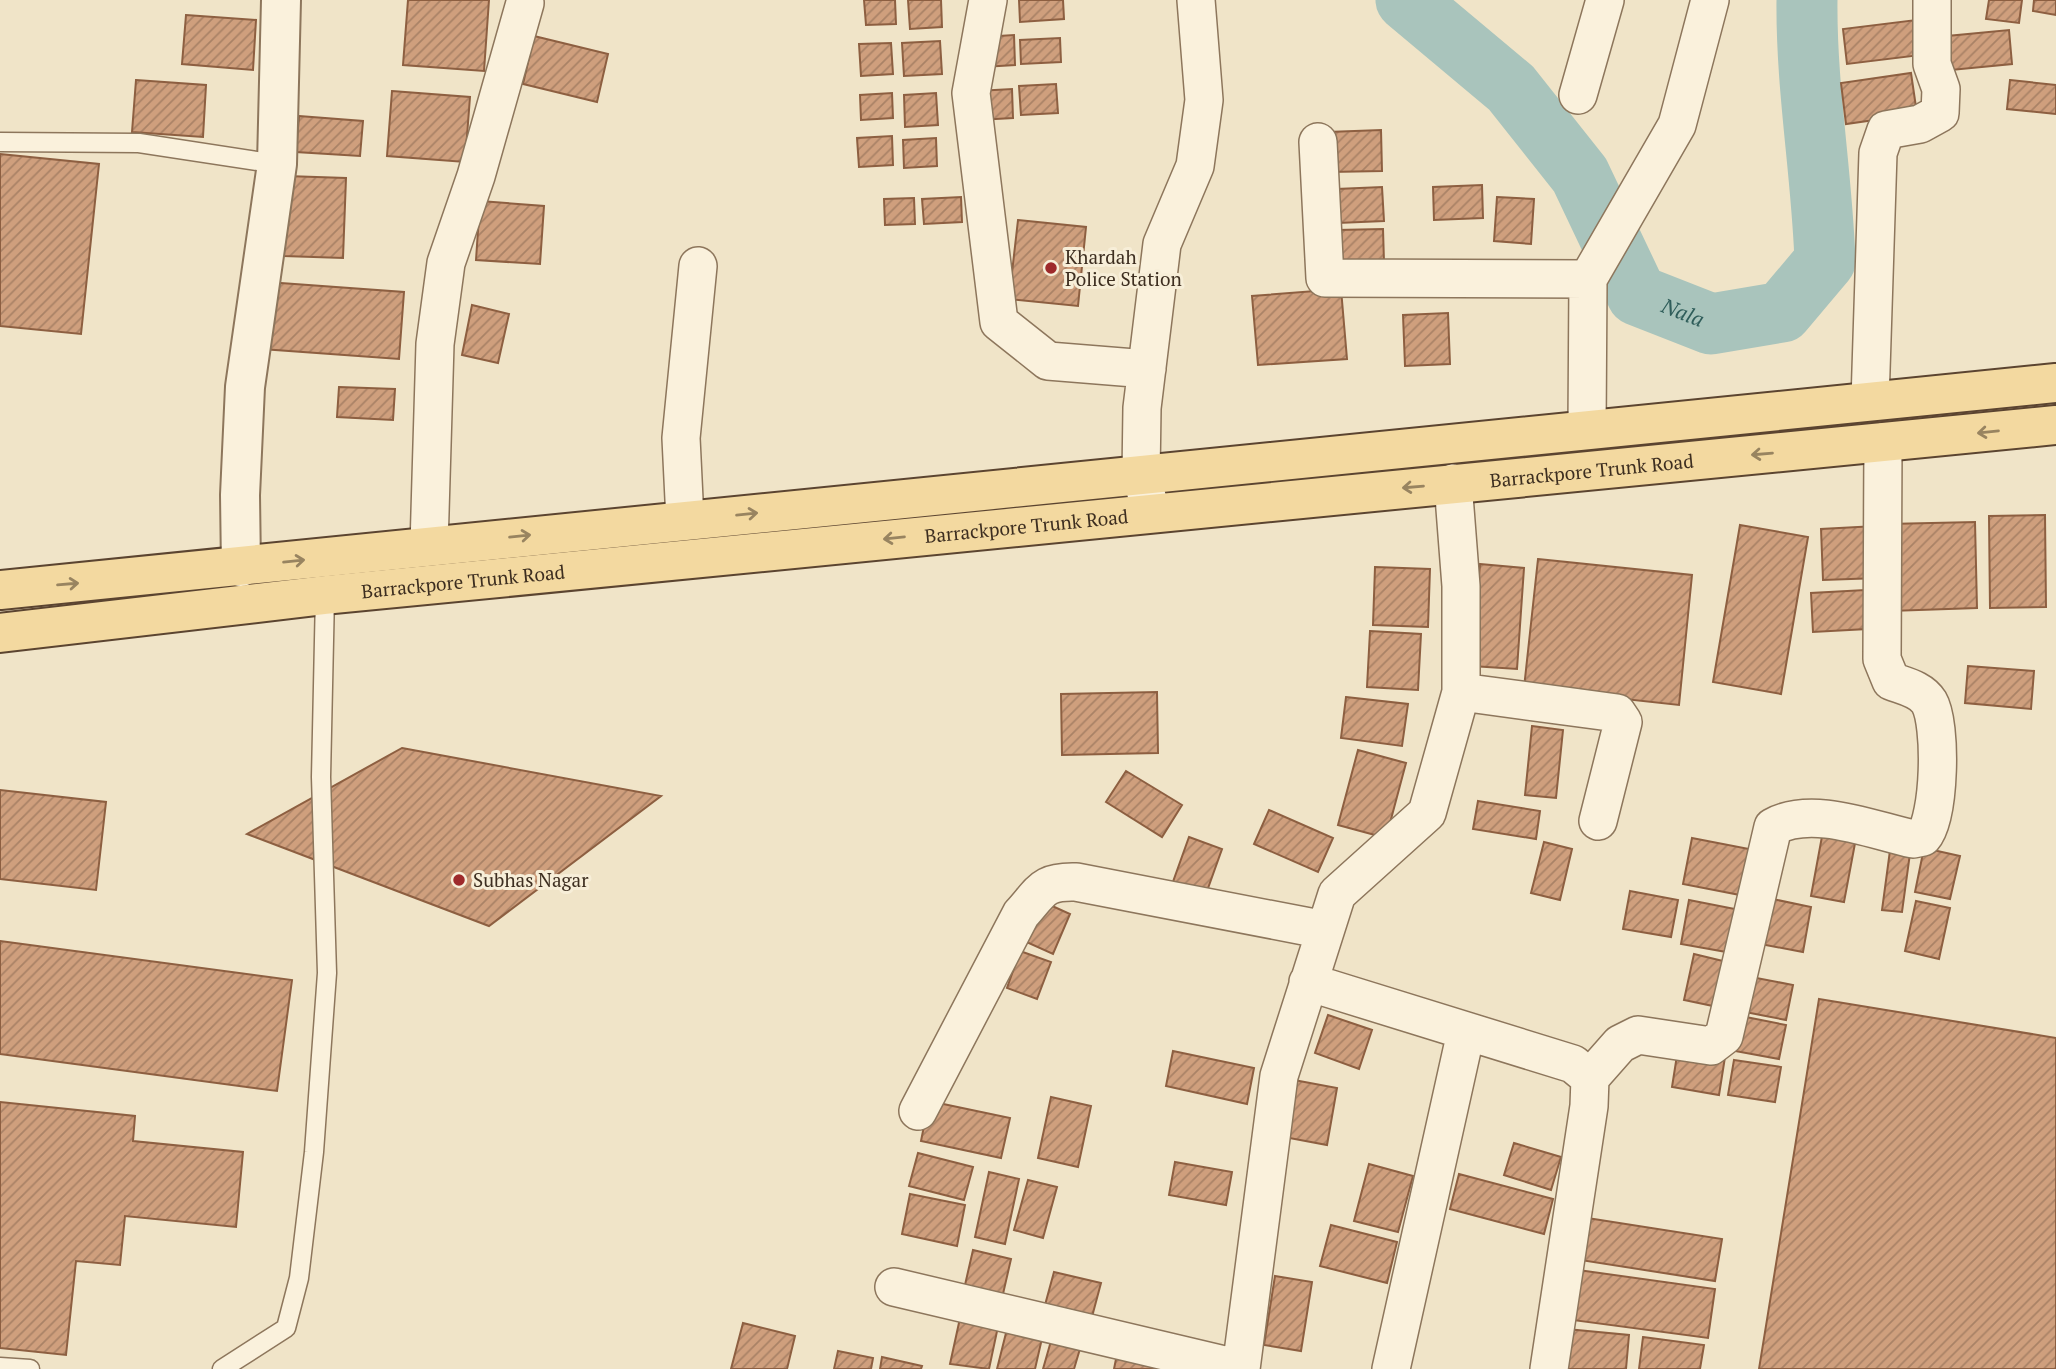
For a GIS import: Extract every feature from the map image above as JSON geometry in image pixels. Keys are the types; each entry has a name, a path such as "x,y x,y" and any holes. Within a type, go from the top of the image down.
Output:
{"main road":[{"name":"Barrackpore Trunk Road","path":"0,590 1587,428 2056,383"},
{"name":"Barrackpore Trunk Road","path":"0,633 326,595 2056,425"}],"street":[{"path":"241,567 240,495 245,387 276,164 281,0"},
{"path":"988,0 971,93 999,322 1048,361 1147,369"},
{"path":"1151,512 1142,475 1142,408 1162,244 1195,166 1204,100 1196,0"},
{"path":"1578,95 1605,0"},
{"path":"1587,428 1588,279 1676,125 1710,0"},
{"path":"1870,401 1878,153 1886,130 1920,124 1940,113 1941,89 1932,64 1931,0"},
{"path":"429,546 435,344 446,263 476,176 525,3"},
{"path":"1318,142 1325,278 1588,279"},
{"path":"685,520 681,438 698,266"},
{"path":"1549,1369 1589,1106 1590,1077 1620,1044 1637,1035 1711,1046 1724,1036 1773,827 1789,818 1829,820 1913,839 1923,837 1932,823 1936,745 1931,706 1918,691 1891,681 1882,659 1883,442"},
{"path":"894,1287 1241,1369 1279,1076 1308,982 1337,894 1427,813 1461,692 1461,586 1453,483"},
{"path":"1461,692 1617,713 1623,722 1598,821"},
{"path":"918,1111 1021,914 1045,887 1054,882 1076,882 1325,930"},
{"path":"1308,982 1573,1065 1590,1077"},
{"path":"1391,1369 1466,1032"}],"lane":[{"path":"0,142 139,144 276,164"},
{"path":"222,1369 286,1328 299,1279 314,1152 327,973 321,777 326,595"},
{"path":"0,1367 30,1369"}],"building":[{"path":"408,0 489,0 484,71 403,65"},
{"path":"864,0 895,0 896,24 866,25"},
{"path":"908,0 941,0 942,27 910,29"},
{"path":"1019,0 1063,0 1064,19 1020,22"},
{"path":"1989,0 2022,0 2019,23 1986,19"},
{"path":"2034,0 2056,0 2056,15 2033,11"},
{"path":"186,15 256,20 253,70 182,64"},
{"path":"1916,20 1921,55 1847,64 1843,29"},
{"path":"2009,30 2012,64 1941,71 1937,37"},
{"path":"1014,35 1015,65 983,67 982,37"},
{"path":"534,36 608,54 597,102 523,84"},
{"path":"1060,38 1061,62 1021,64 1020,40"},
{"path":"940,41 942,74 904,76 902,43"},
{"path":"891,43 893,74 861,76 859,44"},
{"path":"1911,73 1917,114 1846,124 1841,83"},
{"path":"136,80 206,85 203,137 132,132"},
{"path":"2010,80 2056,85 2056,114 2007,109"},
{"path":"1056,84 1058,113 1021,115 1019,86"},
{"path":"1012,89 1013,118 978,120 977,91"},
{"path":"392,91 470,97 465,162 387,156"},
{"path":"892,93 893,118 861,120 860,95"},
{"path":"936,93 938,125 905,127 904,95"},
{"path":"299,116 363,121 360,156 296,152"},
{"path":"1381,130 1382,171 1330,172 1328,132"},
{"path":"892,136 893,165 859,167 857,138"},
{"path":"936,138 937,166 904,168 903,140"},
{"path":"0,154 99,164 81,334 0,326"},
{"path":"286,176 346,178 343,258 284,256"},
{"path":"1482,185 1483,218 1434,220 1433,187"},
{"path":"1382,187 1384,221 1338,223 1337,189"},
{"path":"961,197 962,222 924,224 922,199"},
{"path":"1497,197 1534,199 1531,244 1494,241"},
{"path":"914,198 915,224 885,225 884,199"},
{"path":"480,201 544,206 540,264 476,260"},
{"path":"1018,220 1086,227 1078,306 1009,299"},
{"path":"1383,229 1384,262 1338,263 1337,230"},
{"path":"267,282 404,292 399,359 262,349"},
{"path":"1341,289 1347,359 1258,365 1252,296"},
{"path":"472,305 509,314 498,363 462,355"},
{"path":"1448,313 1450,364 1405,366 1403,315"},
{"path":"339,387 395,389 393,420 337,417"},
{"path":"2045,515 2046,607 1990,608 1989,516"},
{"path":"1975,522 1977,608 1890,611 1888,524"},
{"path":"1740,525 1808,537 1781,694 1713,682"},
{"path":"1876,526 1879,578 1823,580 1821,529"},
{"path":"1538,559 1692,575 1679,705 1524,688"},
{"path":"1480,564 1524,568 1517,669 1472,666"},
{"path":"1375,567 1430,569 1428,627 1373,625"},
{"path":"1865,590 1867,629 1813,632 1811,593"},
{"path":"1370,631 1421,634 1418,690 1367,687"},
{"path":"1968,666 2034,671 2031,709 1965,703"},
{"path":"1157,692 1158,753 1062,755 1061,694"},
{"path":"1346,697 1408,704 1402,746 1341,738"},
{"path":"1532,726 1563,730 1556,798 1525,795"},
{"name":"Subhas Nagar","path":"402,748 661,796 489,926 247,834"},
{"path":"1358,750 1406,763 1386,838 1338,825"},
{"path":"1126,771 1182,805 1162,837 1106,802"},
{"path":"0,790 106,802 96,890 0,879"},
{"path":"1478,801 1540,811 1536,839 1473,829"},
{"path":"1269,810 1333,838 1318,872 1254,844"},
{"path":"1823,831 1856,838 1844,902 1811,896"},
{"path":"1189,837 1222,849 1202,905 1169,893"},
{"path":"1692,838 1749,849 1740,895 1683,884"},
{"path":"1544,842 1572,849 1560,900 1531,893"},
{"path":"1891,843 1911,846 1902,912 1882,910"},
{"path":"1924,848 1960,856 1950,899 1915,892"},
{"path":"1630,891 1678,900 1671,937 1623,929"},
{"path":"1763,897 1811,907 1803,952 1755,943"},
{"path":"1039,900 1070,914 1053,954 1022,940"},
{"path":"1689,900 1740,910 1732,953 1681,944"},
{"path":"1916,901 1950,908 1939,959 1905,951"},
{"path":"0,941 292,980 277,1091 0,1054"},
{"path":"1020,951 1051,962 1037,999 1007,988"},
{"path":"1694,954 1723,961 1713,1006 1684,1000"},
{"path":"1746,976 1793,985 1786,1020 1740,1011"},
{"path":"1819,999 2056,1038 2056,1369 1759,1369"},
{"path":"1328,1015 1372,1030 1359,1069 1315,1053"},
{"path":"1741,1016 1786,1025 1779,1059 1735,1051"},
{"path":"1678,1049 1725,1057 1719,1095 1672,1087"},
{"path":"1173,1051 1254,1068 1247,1104 1166,1086"},
{"path":"1734,1060 1781,1067 1775,1102 1728,1095"},
{"path":"1294,1080 1337,1088 1327,1145 1284,1137"},
{"path":"1051,1097 1091,1106 1078,1167 1038,1158"},
{"path":"929,1101 1010,1118 1001,1158 921,1141"},
{"path":"0,1102 135,1116 133,1141 243,1152 236,1227 125,1216 120,1265 76,1261 66,1355 0,1348"},
{"path":"1514,1143 1561,1157 1551,1190 1504,1175"},
{"path":"918,1153 973,1167 964,1200 909,1186"},
{"path":"1175,1162 1232,1172 1226,1205 1169,1195"},
{"path":"1369,1164 1413,1176 1398,1232 1354,1221"},
{"path":"989,1172 1019,1179 1005,1244 975,1237"},
{"path":"1459,1174 1553,1199 1544,1234 1450,1209"},
{"path":"1028,1180 1057,1187 1043,1238 1014,1230"},
{"path":"910,1194 965,1205 957,1246 902,1234"},
{"path":"1581,1217 1722,1239 1715,1281 1574,1259"},
{"path":"1331,1225 1397,1242 1387,1283 1320,1266"},
{"path":"973,1250 1011,1259 1000,1307 962,1298"},
{"path":"1571,1269 1715,1289 1708,1338 1565,1319"},
{"path":"1054,1272 1101,1283 1089,1328 1042,1316"},
{"path":"1275,1276 1312,1282 1301,1351 1264,1345"},
{"path":"962,1309 1000,1317 989,1369 950,1364"},
{"path":"743,1323 795,1336 787,1369 731,1369"},
{"path":"1008,1325 1043,1334 1035,1369 997,1369"},
{"path":"1556,1328 1629,1335 1626,1369 1552,1369"},
{"path":"1053,1334 1082,1342 1074,1369 1043,1369"},
{"path":"1643,1337 1704,1345 1700,1369 1639,1369"},
{"path":"1118,1349 1197,1369 1114,1369"},
{"path":"838,1351 873,1358 871,1369 834,1369"},
{"path":"882,1357 922,1366 921,1369 880,1369"}],"waterway":[{"name":"Nala","path":"1406,0 1511,88 1580,175 1637,295 1711,324 1782,312 1825,261 1809,66 1807,0"}],"place":[{"name":"Khardah Police Station","path":"1051,268"},
{"name":"Subhas Nagar","path":"459,880"}]}
